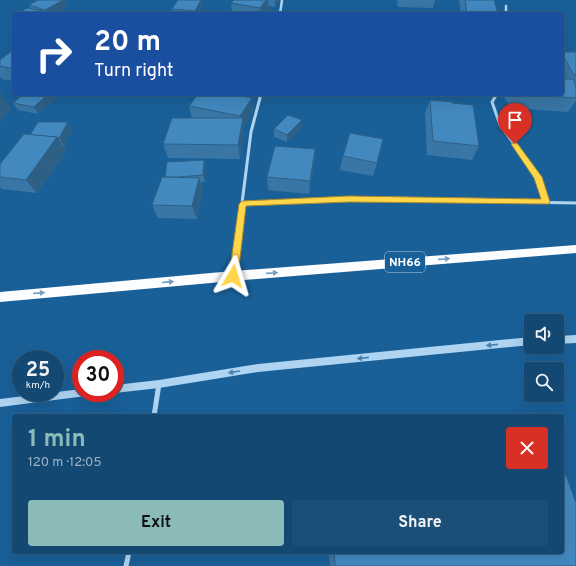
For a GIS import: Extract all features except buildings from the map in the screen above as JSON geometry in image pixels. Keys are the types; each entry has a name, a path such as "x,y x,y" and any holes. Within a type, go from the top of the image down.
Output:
{"highway":[{"name":"NH66","path":"0,297 233,276 576,249"}],"street":[{"path":"280,12 282,0"},
{"path":"506,6 506,12"},
{"path":"233,276 251,132 260,96"},
{"path":"496,96 492,102 500,125 538,177 546,202"},
{"path":"242,204 349,199 576,203"},
{"path":"564,340 576,339"},
{"path":"124,388 160,384 258,368 524,343"},
{"path":"154,414 160,384"},
{"path":"0,403 72,394"},
{"path":"126,566 129,554"}],"route":[{"path":"233,276 242,204 349,199 546,202 538,177 515,144"}]}
